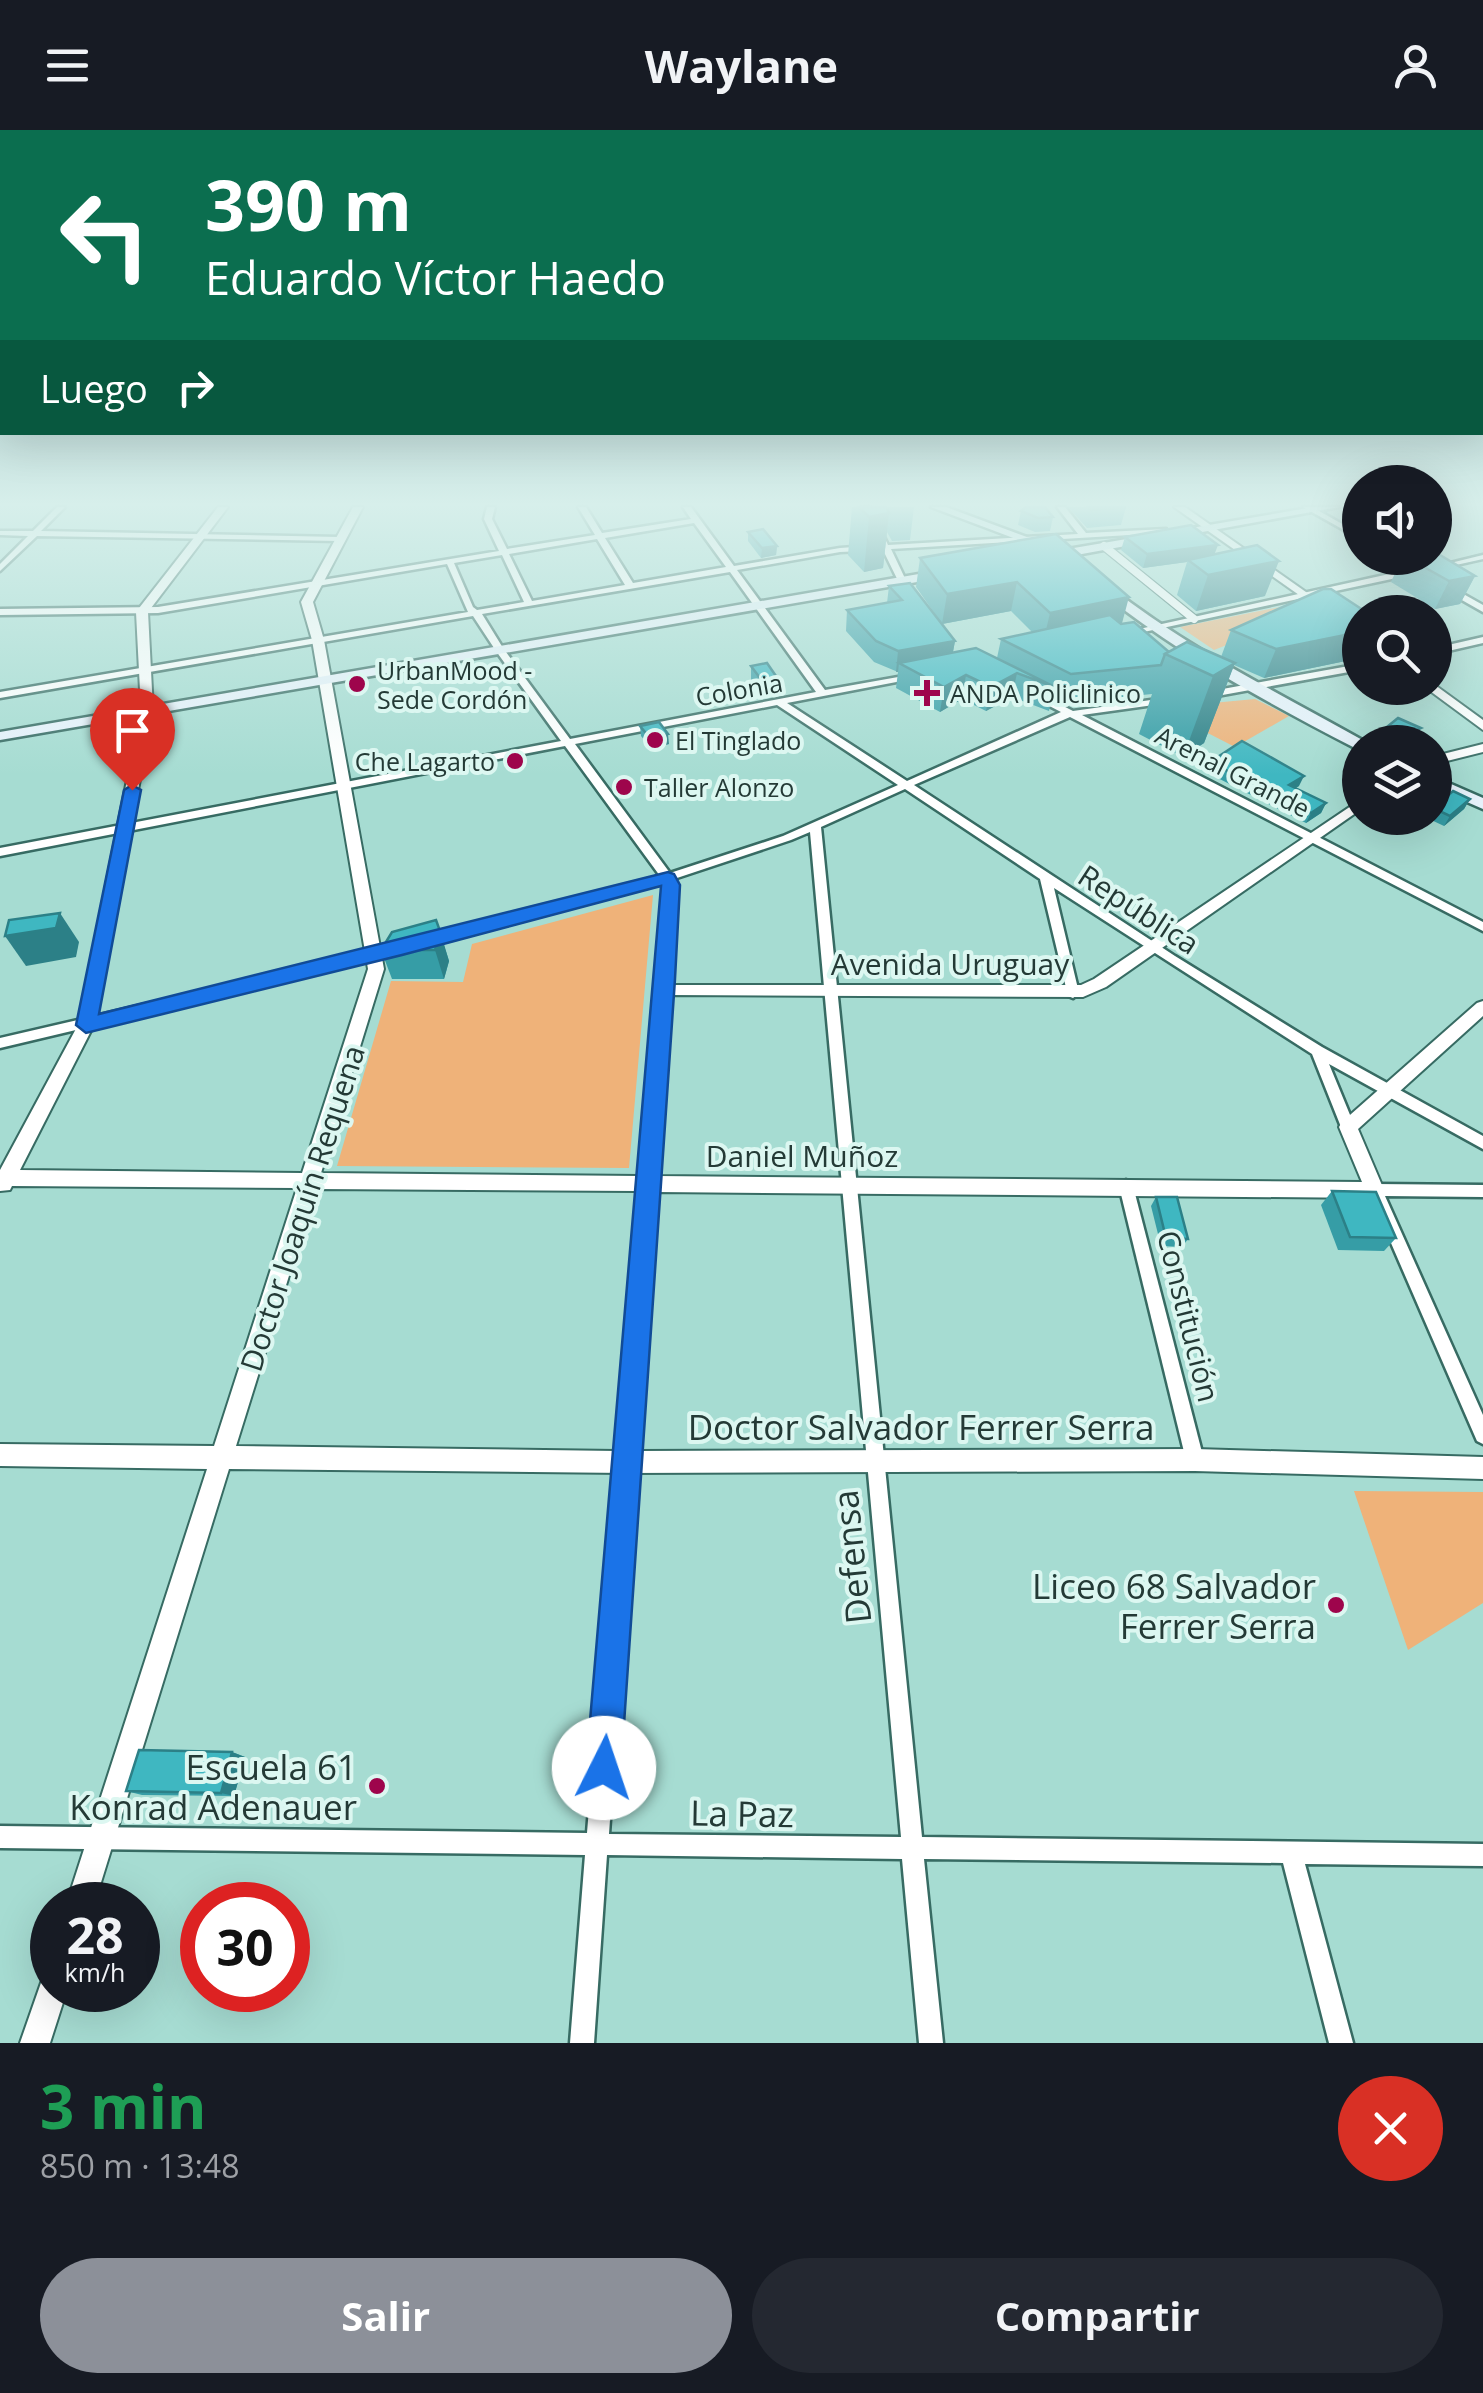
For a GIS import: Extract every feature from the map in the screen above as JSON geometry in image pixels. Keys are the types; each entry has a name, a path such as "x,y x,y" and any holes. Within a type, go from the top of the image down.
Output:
{"main road":[{"path":"0,736 146,707 791,596"},
{"path":"1114,596 1151,628 1220,672 1342,736"},
{"path":"0,728 146,707"},
{"path":"1452,790 1483,804"}],"street":[{"path":"2,1182 86,1025 146,707 142,612 154,596"},
{"path":"0,612 142,612 231,596"},
{"name":"Doctor Joaquín Requena","path":"88,1882 383,953 344,784 318,640 307,602 310,596"},
{"path":"464,596 670,885 582,2043"},
{"path":"526,596 529,603"},
{"path":"0,695 569,596"},
{"path":"753,596 822,694"},
{"path":"911,596 914,601"},
{"path":"1165,596 1194,620"},
{"path":"1116,635 1305,596"},
{"path":"1306,596 1342,622"},
{"path":"1452,647 1483,640"},
{"path":"1201,696 1342,671"},
{"path":"1219,694 1225,683 1220,672"},
{"name":"Colonia","path":"0,852 916,675"},
{"name":"Arenal Grande","path":"1023,688 1483,927"},
{"path":"408,947 668,878 814,826 1072,713 1182,698"},
{"name":"República","path":"779,702 898,777 904,786 1046,879 1317,1051 1483,1143"},
{"path":"1452,703 1483,726"},
{"path":"1452,756 1483,748"},
{"name":"Avenida Uruguay","path":"664,989 1073,994 1100,984 1342,816"},
{"name":"Defensa","path":"814,826 931,2043"},
{"path":"1046,879 1073,994"},
{"path":"0,1043 383,953"},
{"path":"1348,1127 1483,1007"},
{"path":"1317,1051 1483,1435"},
{"name":"Daniel Muñoz","path":"2,1182 1483,1191"},
{"name":"Constitución","path":"1126,1186 1194,1460"},
{"name":"Doctor Salvador Ferrer Serra","path":"0,1455 626,1462 1194,1460 1483,1468"},
{"name":"La Paz","path":"0,1836 1483,1855"},
{"path":"1291,1852 1341,2043"},
{"path":"35,2043 45,2012"}],"shaded area":[{"path":"1305,602 1316,610 1214,650 1180,627"},
{"path":"1255,699 1289,716 1235,747 1159,708"},
{"path":"653,895 629,1168 337,1166 391,981 463,982 472,944"},
{"path":"1354,1491 1483,1492 1483,1603 1408,1650"}],"building":[{"path":"899,596 920,596 955,641 898,651 876,641 847,610 902,600"},
{"path":"1032,596 1129,597 1050,613"},
{"path":"1307,596 1342,596 1342,636 1276,649 1231,630"},
{"path":"1110,615 1121,624 1134,622 1169,652 1161,665 1071,674 1001,639"},
{"path":"1187,642 1235,663 1213,676 1165,654"},
{"path":"976,648 1055,687 1017,673 991,687 966,675 944,687 899,663"},
{"path":"767,663 778,679 763,682 751,666"},
{"path":"1398,718 1414,725 1389,725"},
{"path":"659,722 668,734 650,738 640,726"},
{"path":"1242,741 1304,776 1289,785 1326,803 1311,813 1210,762"},
{"path":"1452,792 1470,799 1452,814"},
{"path":"60,913 56,928 5,936 9,920"},
{"path":"436,920 440,931 435,950 381,950 392,932"},
{"path":"1332,1191 1376,1192 1396,1238 1350,1237"},
{"path":"1156,1197 1177,1197 1188,1239 1166,1238"},
{"path":"139,1750 232,1752 221,1793 126,1791"}],"place":[{"name":"UrbanMood - Sede Cordón","path":"357,684"},
{"name":"ANDA Policlinico","path":"927,693"},
{"name":"El Tinglado","path":"655,740"},
{"name":"Che Lagarto","path":"515,761"},
{"name":"Taller Alonzo","path":"624,787"},
{"name":"Liceo 68 Salvador Ferrer Serra","path":"1336,1605"},
{"name":"Escuela 61 Konrad Adenauer","path":"377,1786"}],"route":[{"path":"132,790 86,1025 668,878 664,979 604,1768"}]}
